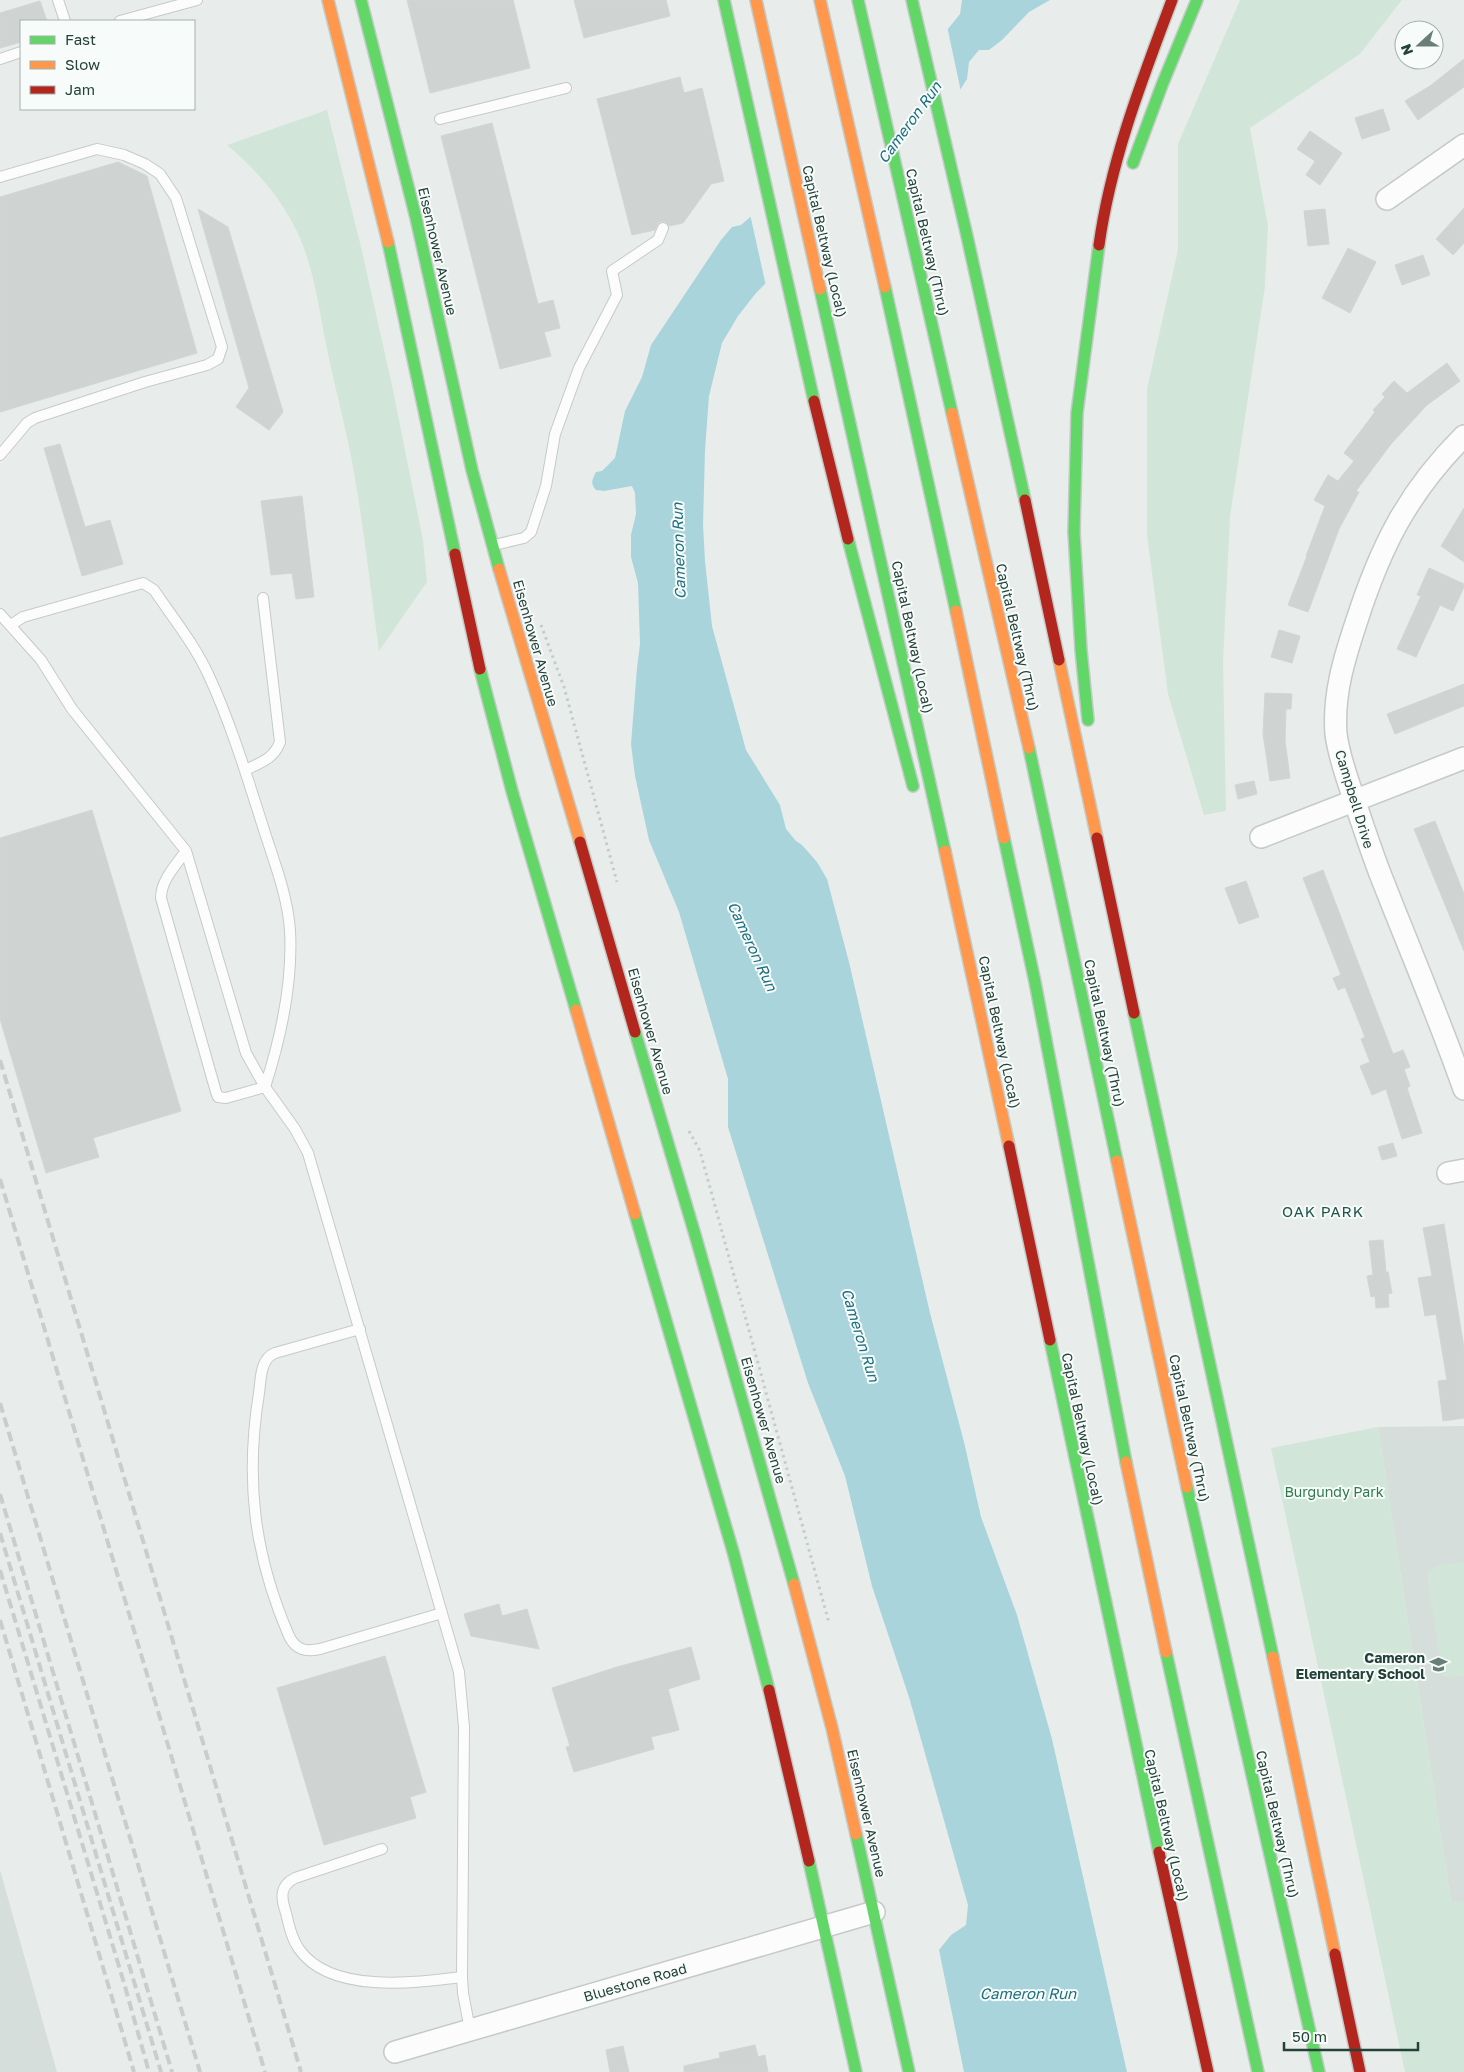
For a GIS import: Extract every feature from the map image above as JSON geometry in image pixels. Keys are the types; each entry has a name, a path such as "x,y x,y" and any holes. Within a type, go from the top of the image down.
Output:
{"main road":[{"path":"328,0 393,260 461,584 492,716 512,791 734,1555 779,1727 825,1926 856,2072"},
{"name":"Eisenhower Avenue","path":"361,0 416,218 472,470 492,545 778,1523 832,1728 909,2072"},
{"path":"724,0 818,423 876,654 916,796"},
{"name":"Capital Beltway (Local)","path":"756,0 991,1059 1127,1711 1208,2072"},
{"path":"820,0 894,325 1035,982 1133,1501 1258,2072"},
{"name":"Capital Beltway (Thru)","path":"858,0 1034,772 1189,1497 1319,2072"},
{"path":"912,0 967,236 1102,858 1178,1224 1245,1525 1360,2072"},
{"path":"1089,729 1076,583 1075,477 1077,413 1103,218 1116,159 1135,98 1172,0"},
{"path":"1128,177 1162,85 1197,0"},
{"path":"1094,293 1116,213"},
{"path":"414,362 441,432"},
{"path":"480,541 492,545"},
{"path":"1092,759 1102,858"},
{"path":"937,871 991,1059"}],"street":[{"path":"1387,199 1464,145"},
{"name":"Campbell Drive","path":"1464,436 1419,486 1397,521 1380,555 1345,656 1336,703 1336,734 1341,761 1367,839 1464,1089"},
{"path":"1261,837 1464,758"},
{"name":"Bluestone Road","path":"396,2052 874,1912"}],"lane":[{"path":"58,0 65,20"},
{"path":"124,20 197,0"},
{"path":"0,59 20,52"},
{"path":"440,119 566,88"},
{"path":"0,177 97,149 124,155 145,164 160,174 176,198 222,347 218,359 207,365 145,382 35,418 27,423 0,455"},
{"path":"492,545 524,538 531,532 546,486 556,434 579,368 617,295 612,271 658,240 662,228"},
{"path":"10,625 22,617 137,584 147,584 154,590 205,668 218,697 245,770 281,884 290,931 289,987 265,1087"},
{"path":"245,770 271,757 276,752 280,742 263,598"},
{"path":"0,614 41,660 72,709 186,851 246,1053 265,1087 296,1129 308,1153 458,1665 464,1715 462,1977 470,2030"},
{"path":"186,851 164,883 161,890 161,898 216,1092 218,1097 226,1098 265,1087"},
{"path":"360,1329 275,1353 268,1357 263,1364 251,1468 254,1515 264,1563 292,1644 304,1650 320,1649 442,1613"},
{"path":"382,1849 300,1876 290,1880 285,1885 282,1889 282,1902 298,1949 316,1966 349,1980 406,1981 462,1977"}],"shaded area":[{"name":"Cameron Elementary School","path":"1464,1426 1464,1902 1451,1902 1378,1427"},
{"path":"0,1870 57,2072 0,2072"}],"green space":[{"path":"1240,0 1402,0 1360,54 1250,128 1268,226 1265,286 1230,517 1223,661 1226,811 1204,815 1168,694 1147,535 1147,389 1178,250 1178,144"},
{"path":"327,110 361,247 392,385 423,540 427,582 379,651 362,522 352,463 310,268 299,237 279,200 255,171 227,145"},
{"name":"Burgundy Park","path":"1378,1427 1451,1902 1464,1902 1464,2072 1405,2072 1271,1448"},
{"path":"1464,1562 1464,1676 1443,1677 1427,1575 1435,1566"}],"water":[{"name":"Cameron Run","path":"962,0 1050,0 1029,12 1002,40 989,50 979,50 969,62 967,79 916,160 798,251 756,293 738,316 722,343 709,396 703,525 705,561 712,626 746,750 780,805 786,829 817,862 827,879 849,962 930,1313 964,1442 981,1517 1017,1615 1052,1739 1127,2072 964,2072 939,1950 951,1935 966,1925 968,1905 909,1697 872,1586 845,1476 808,1383 728,1127 728,1079 679,912 649,840 635,776 631,744 640,644 638,583 631,557 631,535 636,514 635,493 632,486 604,491 596,490 592,483 596,472 602,471 615,458 625,411 642,377 651,345 721,240 732,227 741,225 783,189 847,168 902,86 960,14"}],"pier":[{"path":"947,26 961,92 918,161 866,214 799,253 766,286 750,214 782,187 830,169 846,166 900,85"}],"building":[{"path":"407,0 513,0 530,68 430,93"},
{"path":"574,0 666,0 670,16 584,38"},
{"path":"40,1 47,20 20,20 20,42 0,48 0,13"},
{"path":"1464,59 1464,87 1418,120 1405,101 1430,86"},
{"path":"680,77 684,93 702,88 724,181 711,184 683,223 669,226 666,222 662,221 658,223 655,230 632,235 597,99"},
{"path":"1383,109 1390,130 1362,139 1355,118"},
{"path":"492,123 538,304 553,300 560,328 544,332 551,356 500,369 441,136"},
{"path":"1310,131 1342,153 1320,185 1306,175 1315,161 1297,149"},
{"path":"118,162 147,176 197,353 0,412 0,197"},
{"path":"1464,208 1464,243 1453,255 1436,239"},
{"path":"198,209 228,227 283,412 269,430 236,407 249,388"},
{"path":"1325,209 1329,244 1308,246 1304,211"},
{"path":"1348,248 1376,262 1350,313 1322,298"},
{"path":"1423,255 1430,275 1402,285 1395,265"},
{"path":"1447,363 1460,381 1427,405 1391,444 1356,491 1359,492 1339,529 1308,612 1288,605 1325,506 1314,500 1328,475 1338,481 1354,461 1344,453 1375,412 1373,410 1385,397 1382,394 1394,381 1407,393"},
{"path":"60,444 85,527 110,520 123,564 82,576 44,448"},
{"path":"302,496 314,597 296,599 292,573 271,575 261,501"},
{"path":"1464,508 1464,562 1441,546"},
{"path":"1429,568 1464,584 1464,587 1453,611 1440,605 1416,657 1397,649 1421,596 1417,595"},
{"path":"1279,630 1300,636 1292,663 1271,657"},
{"path":"1464,684 1464,706 1395,734 1387,714"},
{"path":"1265,693 1292,694 1291,709 1286,709 1285,740 1290,778 1270,781 1263,734"},
{"path":"1254,781 1257,794 1238,799 1235,785"},
{"path":"92,810 181,1111 93,1138 99,1157 46,1173 0,1019 0,838"},
{"path":"1435,821 1464,894 1464,951 1414,829"},
{"path":"1323,870 1393,1054 1403,1050 1410,1067 1404,1069 1410,1086 1407,1088 1422,1133 1402,1139 1386,1089 1372,1095 1360,1066 1370,1062 1361,1039 1365,1037 1345,987 1338,990 1333,978 1341,975 1303,878"},
{"path":"1246,881 1259,917 1239,924 1225,888"},
{"path":"1393,1143 1397,1156 1382,1160 1378,1147"},
{"path":"1444,1224 1464,1348 1464,1418 1443,1421 1438,1381 1447,1380 1436,1314 1425,1316 1418,1278 1432,1276 1423,1228"},
{"path":"1383,1240 1386,1272 1388,1272 1392,1293 1388,1294 1389,1307 1376,1308 1375,1296 1371,1297 1367,1276 1373,1275 1369,1241"},
{"path":"499,1604 502,1616 527,1609 539,1649 471,1636 464,1614"},
{"path":"691,1647 700,1679 668,1689 679,1730 651,1737 654,1749 574,1772 566,1747 570,1746 552,1688 617,1667"},
{"path":"385,1656 426,1792 410,1797 416,1818 324,1845 277,1688"},
{"path":"755,2045 758,2057 765,2055 768,2072 684,2072 684,2066 720,2058 719,2053"},
{"path":"623,2046 629,2072 610,2072 606,2050"}],"railway":[{"path":"0,1060 301,2072"},
{"path":"0,1179 265,2072"},
{"path":"0,1403 200,2072"},
{"path":"0,1494 172,2072"},
{"path":"0,1533 161,2072"},
{"path":"0,1570 149,2072"},
{"path":"0,1620 134,2072"}],"traffic: fast":[{"path":"361,0 416,218 472,470 499,569"},
{"path":"724,0 814,401"},
{"path":"858,0 952,413"},
{"path":"912,0 967,236 1025,500"},
{"path":"1133,163 1162,85 1197,0"},
{"path":"388,242 455,554"},
{"path":"1088,720 1081,650 1074,532 1077,413 1099,245"},
{"path":"885,287 956,611"},
{"path":"820,289 945,851"},
{"path":"848,539 913,786"},
{"path":"480,669 512,791 576,1010"},
{"path":"1029,748 1117,1161"},
{"path":"1004,838 1035,982 1126,1462"},
{"path":"1134,1013 1273,1657"},
{"path":"635,1032 696,1238 794,1584"},
{"path":"635,1214 734,1555 769,1690"},
{"path":"1050,1340 1159,1852"},
{"path":"1187,1487 1319,2072"},
{"path":"1166,1652 1258,2072"},
{"path":"856,1834 909,2072"},
{"path":"809,1861 856,2072"}],"traffic: slow":[{"path":"328,0 388,242"},
{"path":"756,0 820,289"},
{"path":"820,0 885,287"},
{"path":"952,413 1029,748"},
{"path":"499,569 580,842"},
{"path":"956,611 1004,838"},
{"path":"1059,660 1097,838"},
{"path":"945,851 1009,1146"},
{"path":"576,1010 635,1214"},
{"path":"1117,1161 1187,1487"},
{"path":"1126,1462 1166,1652"},
{"path":"794,1584 832,1728 856,1834"},
{"path":"1273,1657 1335,1954"}],"traffic: jam":[{"path":"1099,245 1104,213 1119,151 1172,0"},
{"path":"814,401 848,539"},
{"path":"1025,500 1059,660"},
{"path":"455,554 480,669"},
{"path":"1097,838 1134,1013"},
{"path":"580,842 635,1032"},
{"path":"1009,1146 1050,1340"},
{"path":"769,1690 809,1861"},
{"path":"1159,1852 1208,2072"},
{"path":"1335,1954 1360,2072"}],"place":[{"name":"Cameron Elementary School","path":"1439,1665"}],"district":[{"name":"OAK PARK","path":"1323,1211"}]}
